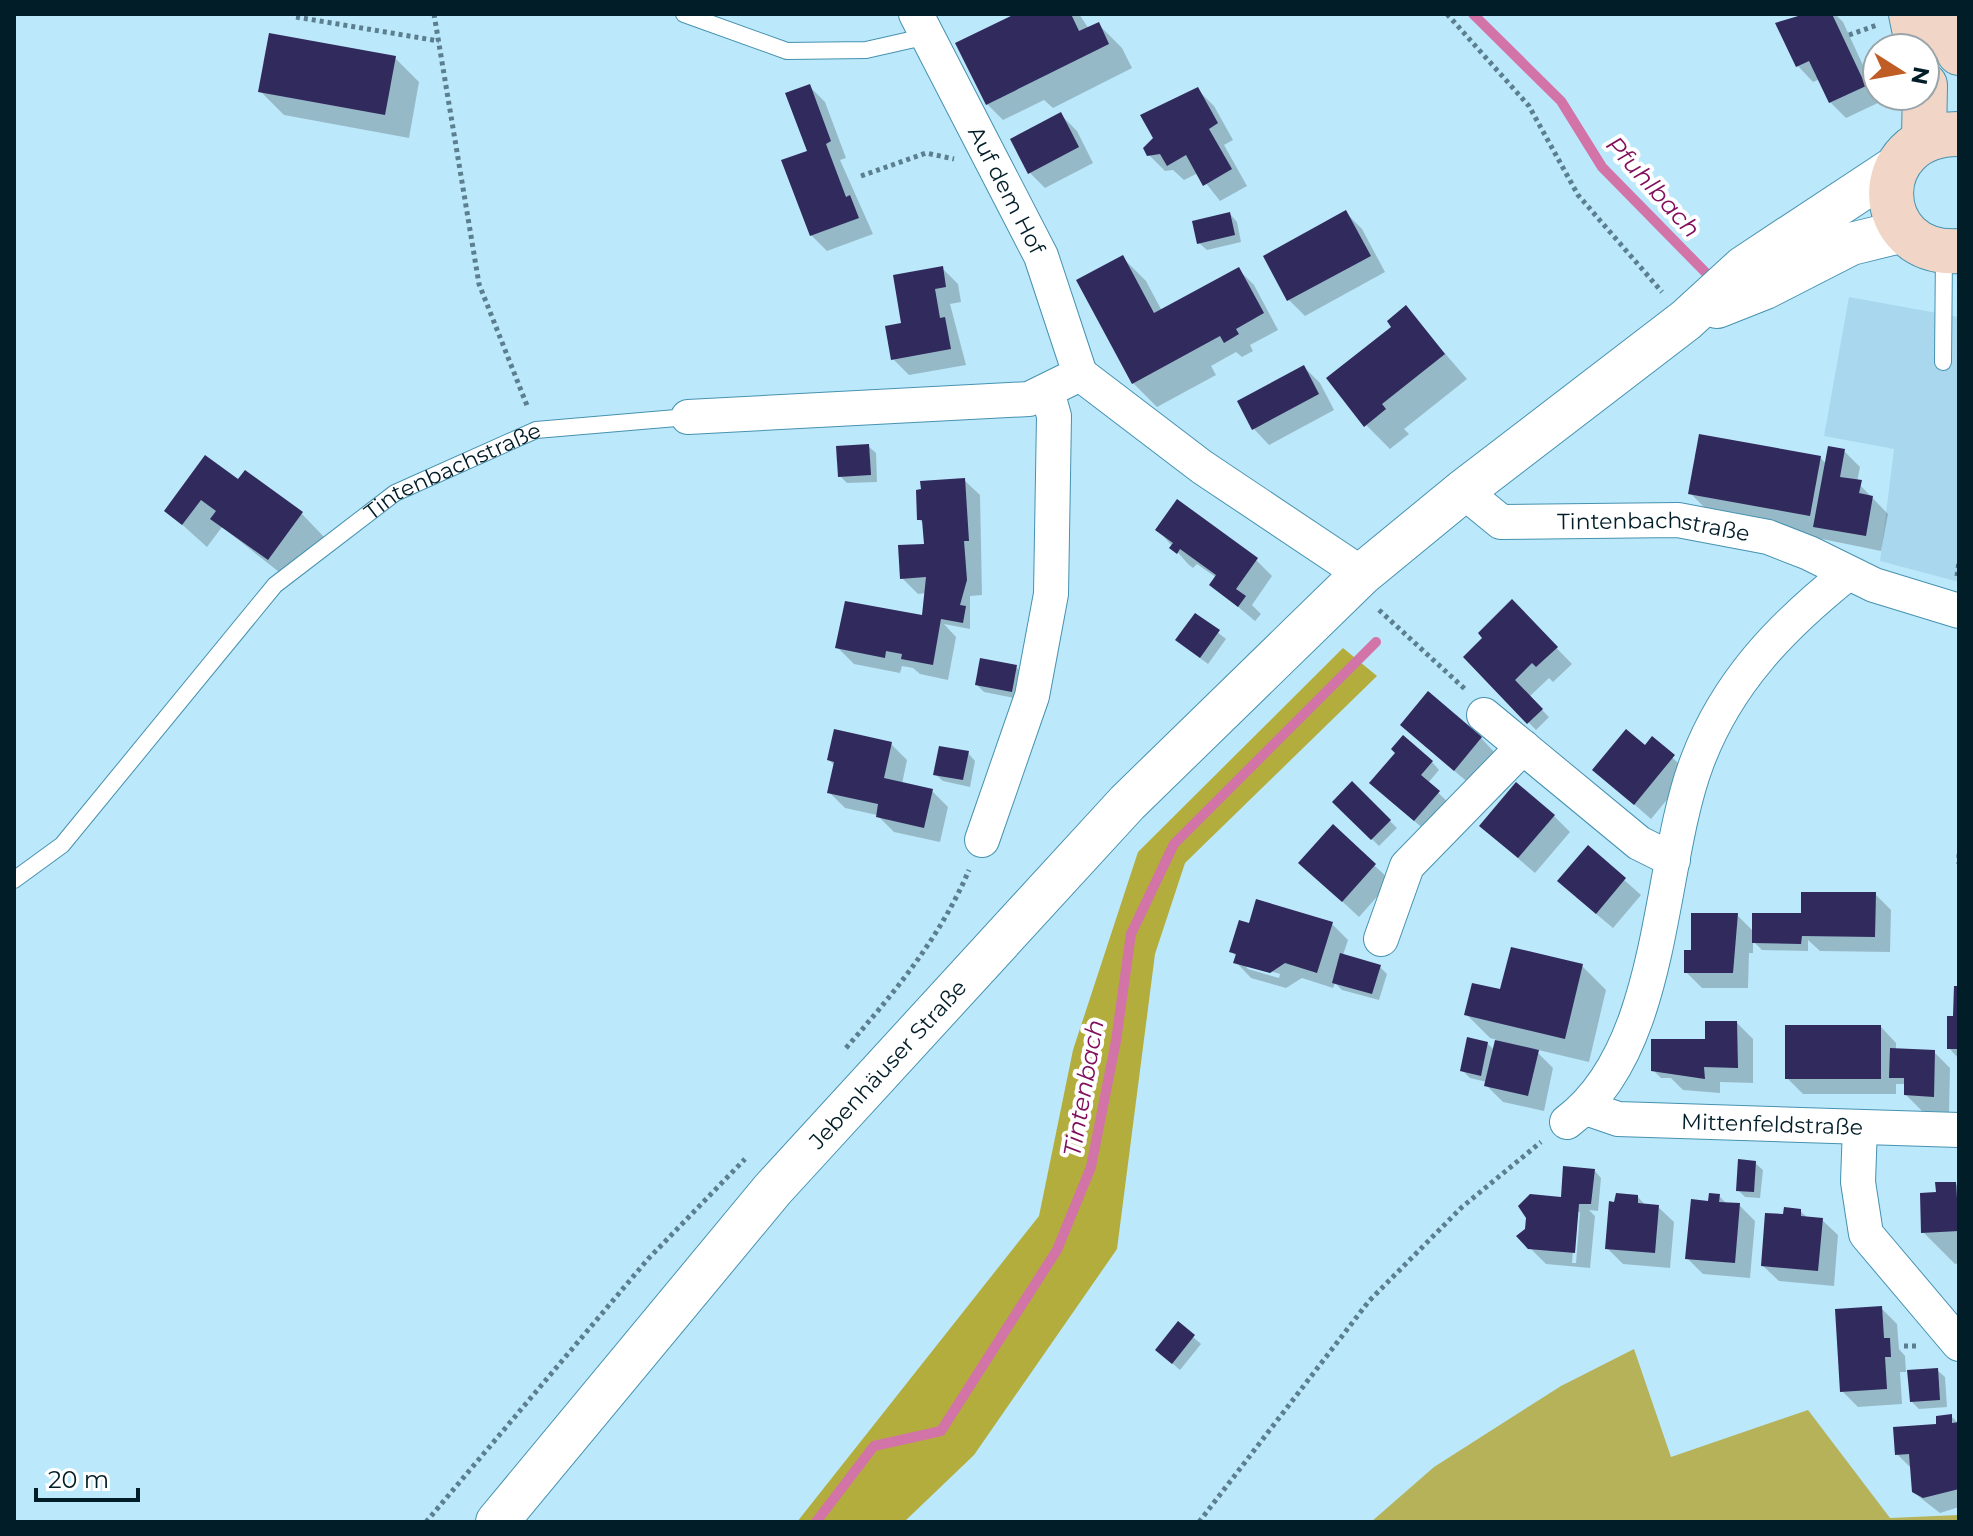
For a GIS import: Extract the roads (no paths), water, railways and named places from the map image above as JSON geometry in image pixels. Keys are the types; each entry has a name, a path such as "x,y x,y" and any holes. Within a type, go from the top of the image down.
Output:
{"main road":[{"path":"1949,14 1959,53"},
{"path":"1926,112 1927,146 1891,200 1904,231 1916,242 1952,252"}],"street":[{"name":"Auf dem Hof","path":"922,25 1041,256 1080,374"},
{"path":"1080,374 1357,580 1463,491 1686,320 1744,267 1927,146"},
{"path":"1686,320 1765,288 1851,244 1904,231"},
{"name":"Tintenbachstraße","path":"688,417 1029,399 1080,374"},
{"path":"982,840 1032,696 1051,594 1054,416 1047,391"},
{"name":"Tintenbachstraße","path":"1463,491 1501,522 1678,520 1768,537 1809,553 1847,574 1959,611"},
{"path":"1484,715 1639,843 1673,860 1697,762 1723,707 1759,654 1801,612 1847,574"},
{"name":"Jebenhäuser Straße","path":"497,1522 773,1189 1127,803 1357,580"},
{"path":"1381,939 1407,866 1523,747"},
{"name":"Mittenfeldstraße","path":"1673,860 1644,993 1614,1066 1576,1115 1959,1130"},
{"path":"1860,1127 1858,1182 1866,1234 1959,1344"}],"lane":[{"path":"684,14 787,51 866,50 922,25"},
{"path":"1943,362 1952,252"},
{"name":"Tintenbachstraße","path":"14,880 62,845 275,585 395,493 536,430 688,417"}],"waterway":[{"name":"Pfuhlbach","path":"1473,14 1561,101 1602,167 1711,278"},
{"name":"Tintenbach","path":"816,1522 874,1446 941,1431 1057,1250 1091,1167 1116,1041 1131,934 1174,844 1376,642"}]}
